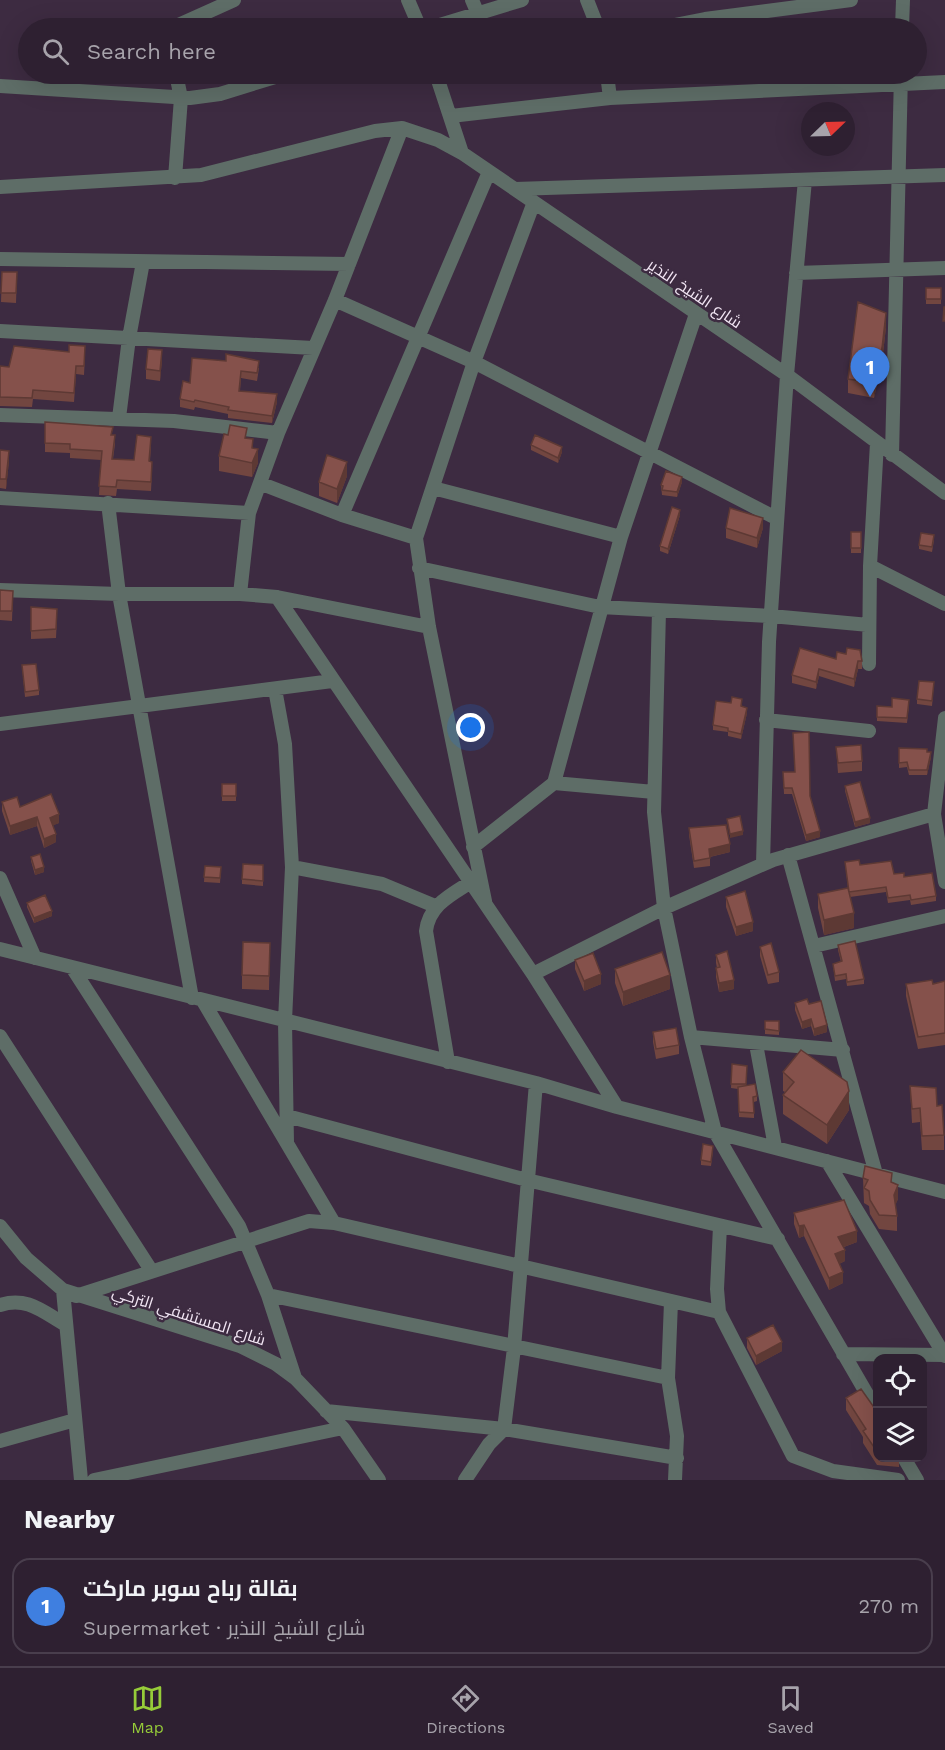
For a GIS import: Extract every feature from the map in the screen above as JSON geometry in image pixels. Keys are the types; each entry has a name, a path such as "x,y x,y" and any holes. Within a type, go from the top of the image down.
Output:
{"street":[{"path":"194,18 234,0"},
{"path":"408,0 416,18"},
{"path":"472,0 478,14"},
{"path":"464,18 522,0"},
{"path":"586,0 594,18"},
{"path":"713,18 851,0"},
{"path":"902,18 903,0"},
{"path":"927,81 945,82"},
{"path":"175,178 181,98 178,84"},
{"path":"0,86 181,98 220,94 252,84"},
{"path":"440,84 462,153"},
{"path":"609,84 610,98"},
{"path":"451,116 610,98 824,84"},
{"path":"892,454 901,84"},
{"path":"0,187 175,178 229,169 375,131 402,128 335,300 278,433 262,483 249,513 240,594"},
{"name":"شارع الشيخ النذير","path":"402,128 419,132 462,153 787,375 945,493"},
{"path":"342,515 489,172"},
{"path":"515,189 945,174"},
{"path":"763,864 766,720 776,518 805,180"},
{"path":"485,901 429,627 416,538 474,362 534,202"},
{"path":"0,259 349,264"},
{"path":"119,418 129,338 143,262"},
{"path":"796,273 945,268"},
{"path":"335,300 474,362 776,518"},
{"path":"473,847 554,783 600,607 621,537 647,453 696,314"},
{"path":"0,332 313,348"},
{"path":"0,415 205,423 278,433"},
{"path":"869,664 870,566 877,443"},
{"path":"262,483 342,515 416,538"},
{"path":"433,488 621,537"},
{"path":"0,498 249,513"},
{"path":"108,503 119,594 198,999 334,1223"},
{"path":"870,566 945,604"},
{"path":"419,568 600,607 771,616 869,625"},
{"path":"0,590 119,594 240,594 277,597 429,627"},
{"path":"277,597 332,681 485,901 617,1107"},
{"path":"659,611 654,792 663,908 691,1037 715,1132 875,1408"},
{"path":"0,724 140,708 332,681"},
{"path":"275,688 285,744 292,867 285,1021 287,1143"},
{"path":"945,718 934,814 945,882"},
{"path":"766,720 869,731"},
{"path":"554,783 654,792"},
{"path":"533,974 663,908 763,864 934,814"},
{"path":"788,855 876,1174"},
{"path":"292,867 382,884 435,906"},
{"path":"0,878 35,958"},
{"path":"448,1062 426,931 435,906 471,882"},
{"path":"814,946 945,916"},
{"path":"0,948 73,969 536,1083 617,1107 945,1192"},
{"path":"73,969 246,1240 268,1295 295,1378"},
{"path":"0,1036 151,1270"},
{"path":"691,1037 843,1050"},
{"path":"756,1044 775,1148"},
{"path":"465,1480 489,1444 504,1429 514,1348 536,1083"},
{"path":"287,1116 528,1180 778,1239"},
{"path":"826,1161 945,1355"},
{"path":"81,1480 66,1325 69,1293 309,1221 334,1223 719,1312"},
{"name":"شارع المستشفي التركي","path":"0,1226 26,1258 69,1293 240,1346 276,1364 295,1378 343,1428 379,1480"},
{"path":"720,1226 717,1289 719,1312 793,1456 836,1475 898,1480"},
{"path":"268,1295 514,1348 668,1378"},
{"path":"0,1305 16,1301 28,1302 66,1325"},
{"path":"671,1302 668,1378 677,1458 675,1480"},
{"path":"843,1354 945,1355"},
{"path":"326,1411 504,1429 677,1458"},
{"path":"0,1441 75,1420"},
{"path":"94,1480 343,1428"},
{"path":"906,1462 917,1480"}],"building":[{"path":"2,272 17,272 16,293 1,293"},
{"path":"926,288 941,288 941,299 926,299"},
{"path":"858,302 886,313 882,348 874,383 848,379"},
{"path":"69,345 85,346 84,366 76,366 74,393 33,390 32,398 0,397 0,366 9,367 14,346 69,352"},
{"path":"148,349 162,350 160,371 146,369"},
{"path":"226,354 259,361 257,373 241,371 239,391 277,394 272,416 228,410 229,407 180,399 183,381 190,383 192,358 226,361"},
{"path":"45,422 113,427 111,435 115,435 112,459 134,460 137,435 151,437 149,461 152,462 151,482 117,480 116,487 99,486 102,451 70,449 70,444 45,443"},
{"path":"230,425 247,428 245,438 253,439 252,448 258,449 252,463 219,456 224,434 228,435"},
{"path":"535,435 562,447 558,458 531,445"},
{"path":"0,450 9,451 6,479 0,479"},
{"path":"327,455 347,462 337,489 319,482"},
{"path":"666,471 682,477 677,492 662,490 661,485"},
{"path":"672,507 680,510 668,549 660,546"},
{"path":"730,508 763,518 757,538 726,528"},
{"path":"851,532 861,532 861,548 851,548"},
{"path":"921,533 934,535 932,547 919,545"},
{"path":"0,590 13,591 12,611 0,611"},
{"path":"31,607 57,609 56,629 31,631"},
{"path":"800,648 836,659 837,652 846,654 847,648 860,650 862,661 858,661 854,679 819,669 816,682 792,675"},
{"path":"36,664 39,690 25,692 22,665"},
{"path":"919,681 934,682 932,701 917,699"},
{"path":"732,697 742,699 741,706 747,708 741,734 713,725 716,701 731,703"},
{"path":"892,698 909,700 907,718 877,717 877,706 892,707"},
{"path":"809,732 810,796 820,831 806,835 792,788 784,788 783,772 795,772 793,733"},
{"path":"861,745 862,761 838,763 836,747"},
{"path":"899,748 927,749 927,752 931,752 927,770 909,770 907,762 899,763"},
{"path":"860,782 870,818 855,822 845,786"},
{"path":"222,784 236,784 236,796 222,796"},
{"path":"51,794 59,814 50,818 56,834 44,839 37,817 10,826 2,802 17,797 20,807"},
{"path":"740,816 743,831 730,834 727,819"},
{"path":"726,825 730,844 709,849 710,858 694,861 689,828"},
{"path":"40,854 44,867 35,870 31,857"},
{"path":"859,860 860,865 891,861 894,874 904,873 904,877 932,873 936,896 911,900 910,895 888,898 886,887 849,892 845,862"},
{"path":"243,864 263,865 263,881 242,879"},
{"path":"205,866 221,867 220,878 204,877"},
{"path":"848,888 854,913 824,920 818,894"},
{"path":"745,891 753,922 736,927 726,897"},
{"path":"45,895 52,911 34,918 27,903"},
{"path":"855,941 864,979 847,982 846,974 835,976 833,964 842,961 838,945"},
{"path":"243,942 270,943 269,976 242,975"},
{"path":"771,943 779,972 768,975 760,947"},
{"path":"727,951 734,980 719,983 716,968 720,967 716,955"},
{"path":"662,952 670,975 623,992 615,969"},
{"path":"593,953 601,974 584,981 575,960"},
{"path":"932,980 933,984 945,981 945,1033 918,1037 906,984"},
{"path":"807,999 809,1004 821,1001 827,1025 814,1029 811,1019 802,1022 795,1003"},
{"path":"765,1021 779,1021 779,1031 765,1029"},
{"path":"676,1028 679,1045 656,1049 653,1032"},
{"path":"801,1050 847,1082 849,1091 827,1125 783,1095 794,1082 783,1072"},
{"path":"732,1064 747,1066 746,1084 731,1084"},
{"path":"755,1084 757,1096 753,1097 754,1113 739,1112 738,1087"},
{"path":"910,1086 936,1088 937,1106 942,1105 944,1135 922,1136 920,1108 912,1109"},
{"path":"703,1144 713,1146 711,1162 701,1160"},
{"path":"865,1166 892,1173 891,1182 898,1185 894,1195 897,1216 879,1215 870,1200 869,1191 864,1188 868,1180 863,1178"},
{"path":"844,1200 857,1231 838,1237 845,1250 835,1254 843,1272 829,1278 804,1225 799,1226 794,1213"},
{"path":"773,1325 782,1342 756,1356 747,1338"},
{"path":"861,1389 873,1406 873,1446 863,1431 866,1429 846,1398"}],"place":[{"name":"بقالة رباح سوبر ماركت","path":"870,397"}]}
